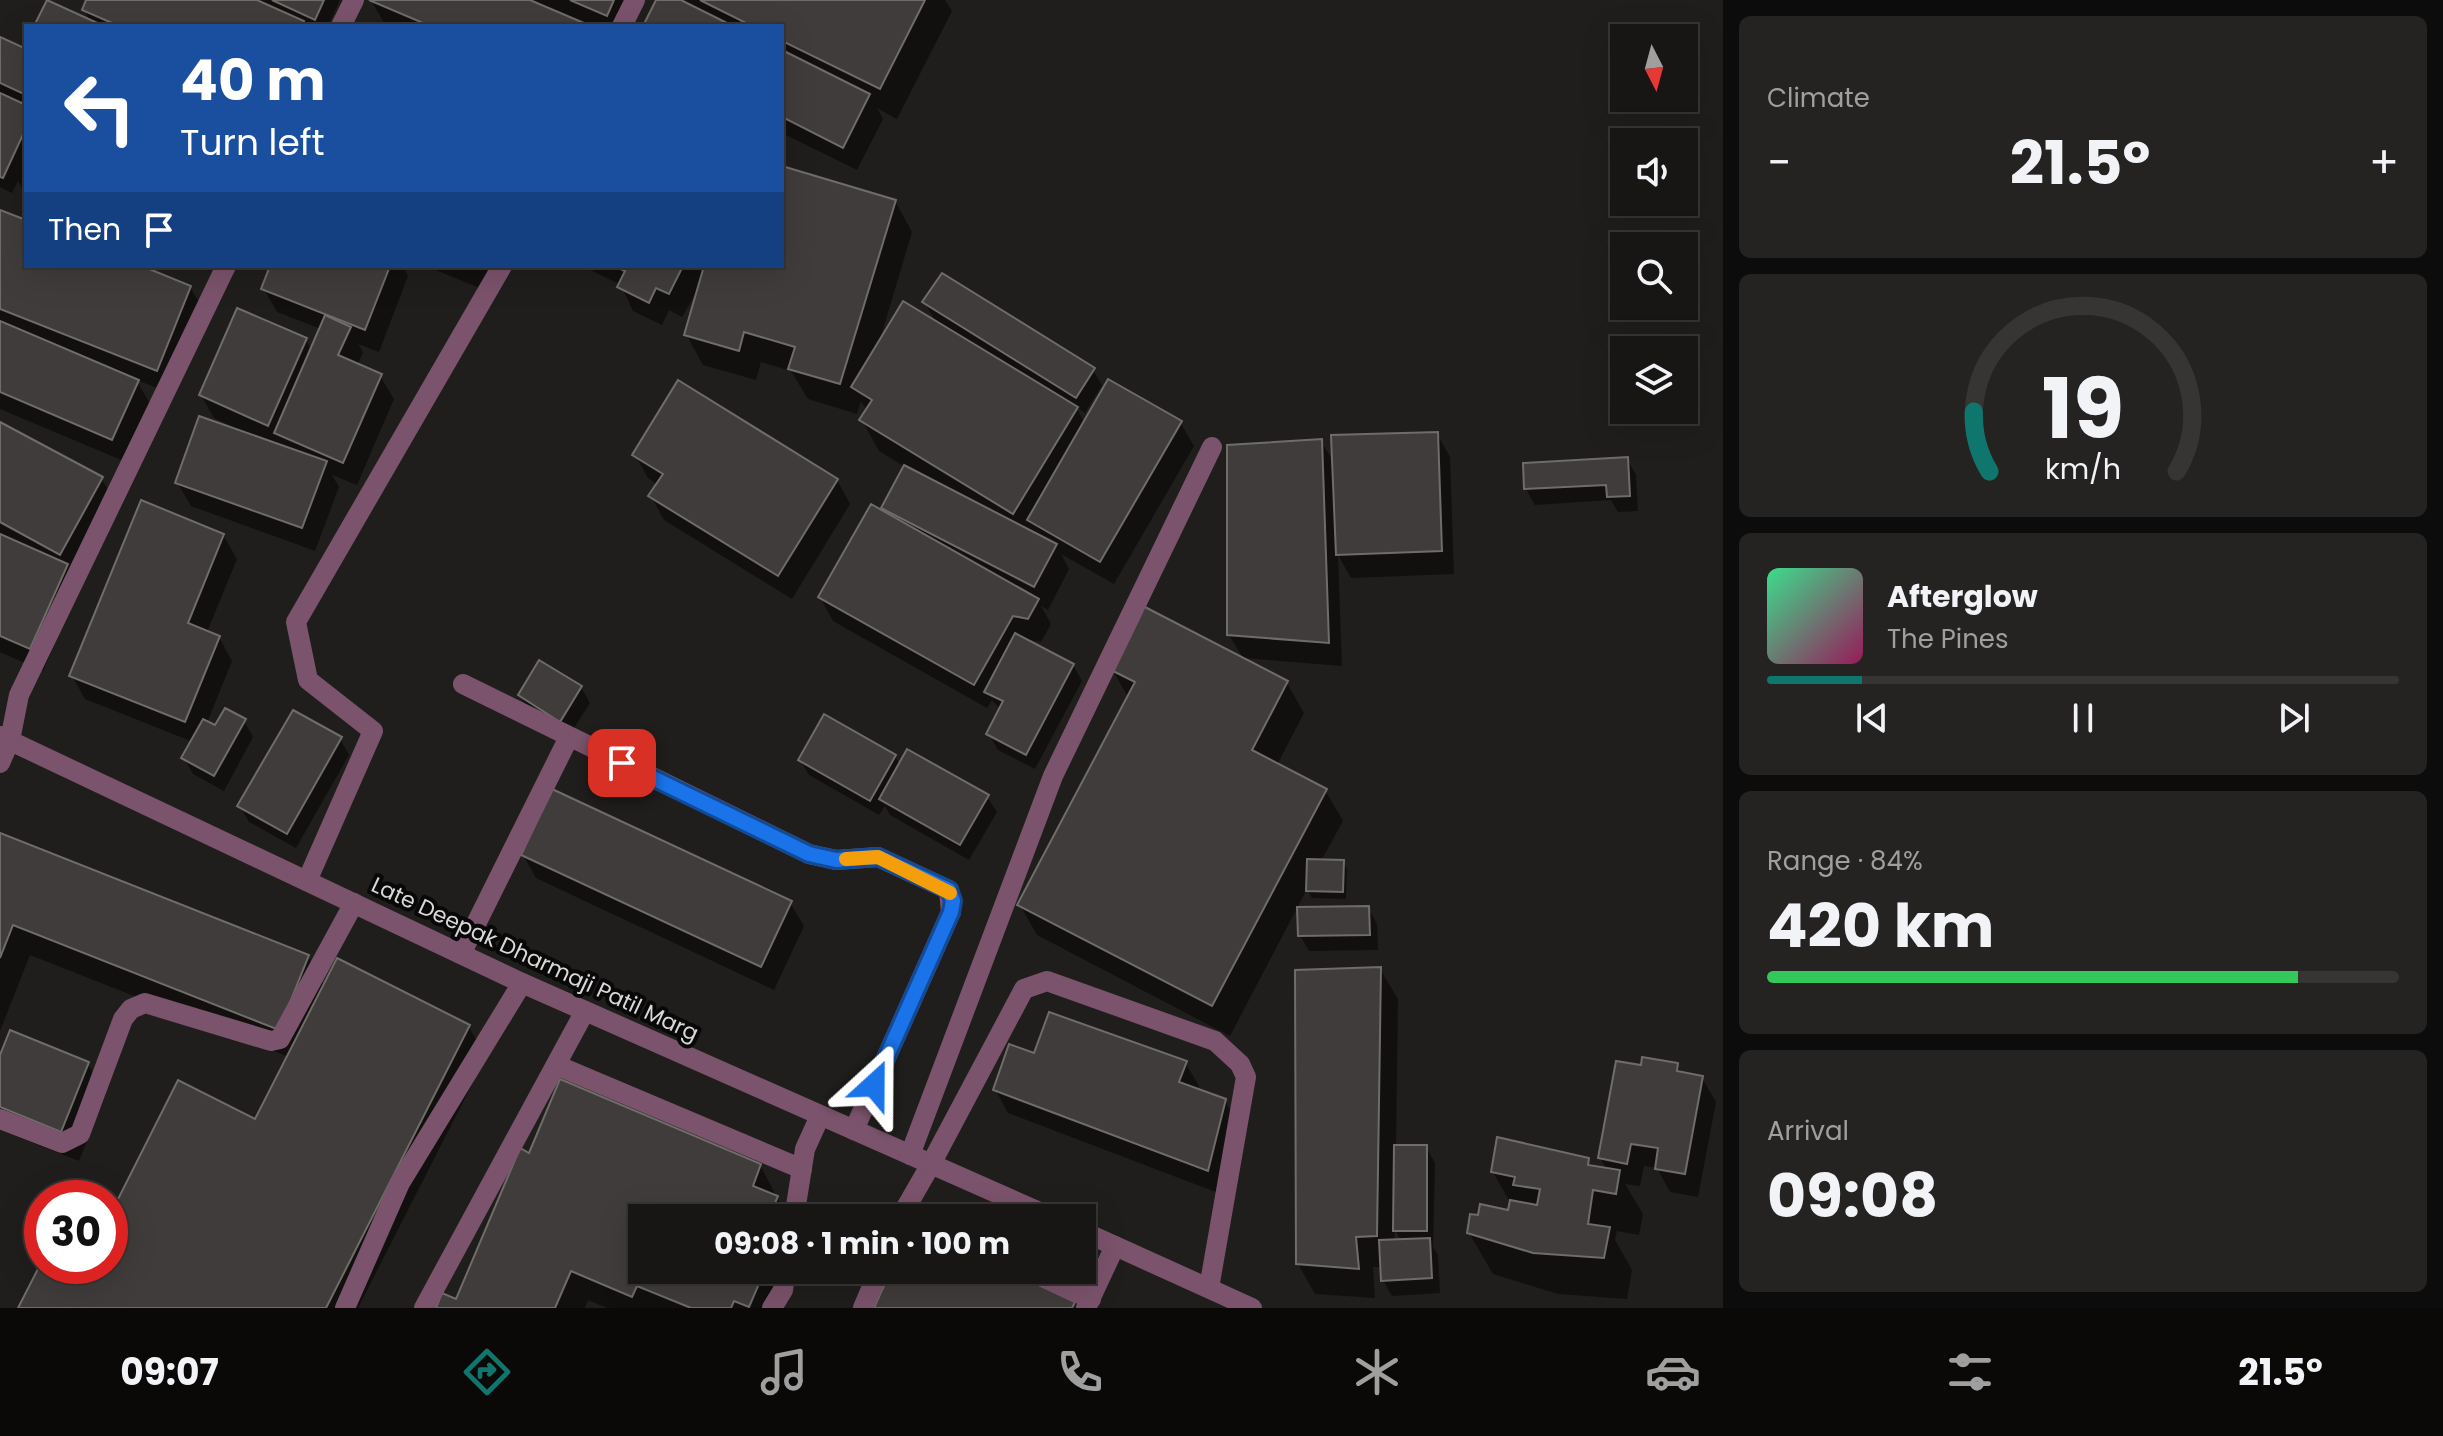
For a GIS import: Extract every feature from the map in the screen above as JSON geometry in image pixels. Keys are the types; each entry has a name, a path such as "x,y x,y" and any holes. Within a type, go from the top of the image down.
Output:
{"street":[{"path":"342,24 354,0"},
{"path":"623,24 635,0"},
{"path":"0,763 19,695 225,268"},
{"path":"307,881 373,731 308,680 296,622 501,268"},
{"path":"910,1155 1053,776 1212,447"},
{"path":"463,684 809,854 836,860 878,857 949,890 953,901 951,912 854,1130"},
{"path":"461,954 569,737"},
{"name":"Late Deepak Dharmaji Patil Marg","path":"5,738 522,983 1021,1204"},
{"path":"0,1119 62,1143 72,1141 80,1134 123,1019 131,1009 145,1003 271,1041 280,1039 354,903"},
{"path":"911,1204 1024,989 1047,981 1215,1041 1240,1064 1246,1077 1209,1288"},
{"path":"345,1308 400,1183 522,983"},
{"path":"424,1308 585,1011"},
{"path":"556,1065 802,1169"},
{"path":"796,1204 805,1149 820,1116"},
{"path":"1096,1237 1252,1308"},
{"path":"1053,1284 1089,1304 1115,1246"},
{"path":"772,1308 784,1284"},
{"path":"863,1308 873,1284"}],"building":[{"path":"47,0 100,24 35,24"},
{"path":"86,0 257,0 304,21 303,24 114,24 82,10"},
{"path":"272,0 324,0 315,20"},
{"path":"369,0 530,0 586,24 425,24"},
{"path":"570,0 614,0 607,16"},
{"path":"656,0 681,0 729,24 644,24"},
{"path":"700,0 925,0 880,89 784,42 784,24 748,24"},
{"path":"0,37 24,48 24,94 0,83"},
{"path":"784,51 870,94 843,148 784,118"},
{"path":"0,93 24,104 24,132 3,178 0,177"},
{"path":"784,167 896,200 840,384 788,369 795,347 744,332 739,351 684,335 703,268 784,268"},
{"path":"0,210 24,219 24,268 147,268 191,286 157,371 0,309"},
{"path":"269,268 389,268 365,330 261,289"},
{"path":"618,268 682,268 669,294 656,288 649,303 617,287 625,271"},
{"path":"942,273 1095,368 1076,398 922,302"},
{"path":"903,301 1078,407 1013,514 859,420 872,400 851,387"},
{"path":"237,308 307,338 268,426 199,395"},
{"path":"325,315 351,327 338,355 382,374 343,463 274,433"},
{"path":"0,321 139,380 112,440 0,392"},
{"path":"1108,379 1182,421 1100,562 1027,520"},
{"path":"678,380 838,479 778,576 648,496 663,474 632,455"},
{"path":"199,416 327,461 302,528 175,483"},
{"path":"0,422 103,477 60,555 0,522"},
{"path":"1438,432 1442,551 1336,555 1331,435"},
{"path":"1322,439 1329,643 1227,635 1227,445"},
{"path":"1628,457 1630,496 1607,497 1606,485 1524,489 1523,463"},
{"path":"904,465 1057,544 1034,587 881,508"},
{"path":"141,500 224,534 188,623 220,636 185,722 69,676"},
{"path":"871,504 1039,599 1028,619 1013,616 974,685 818,597"},
{"path":"0,534 68,564 30,649 0,636"},
{"path":"1143,606 1288,681 1252,750 1327,789 1212,1006 1017,905 1135,682 1109,669"},
{"path":"1015,633 1074,664 1026,755 986,734 1003,701 984,692"},
{"path":"539,660 582,686 560,722 518,695"},
{"path":"225,708 246,719 214,776 181,758 203,719 215,725"},
{"path":"293,710 342,737 287,834 237,806"},
{"path":"824,714 896,755 870,801 798,760"},
{"path":"907,749 989,795 960,845 879,799"},
{"path":"552,789 792,901 761,967 521,855"},
{"path":"0,833 309,955 279,1030 13,925 0,958"},
{"path":"1307,859 1344,860 1343,892 1306,891"},
{"path":"1369,906 1370,935 1298,936 1297,907"},
{"path":"337,958 470,1025 326,1308 18,1308 30,1284 128,1284 128,1180 178,1080 255,1119"},
{"path":"1381,967 1377,1236 1356,1237 1359,1269 1296,1264 1295,970"},
{"path":"1049,1012 1187,1061 1179,1082 1226,1099 1208,1171 993,1090 1009,1044 1034,1053"},
{"path":"10,1030 89,1062 61,1132 0,1107 0,1055"},
{"path":"1642,1057 1678,1063 1677,1071 1703,1076 1685,1174 1655,1169 1658,1148 1631,1144 1627,1164 1598,1158 1616,1061 1641,1065"},
{"path":"560,1079 761,1164 753,1186 778,1196 775,1204 628,1204 628,1284 759,1284 749,1307 734,1301 731,1308 691,1308 637,1286 632,1297 571,1271 555,1308 436,1308 442,1293 456,1299 520,1148 529,1153"},
{"path":"1497,1137 1589,1158 1588,1165 1620,1170 1616,1194 1593,1190 1588,1224 1610,1227 1604,1258 1533,1253 1467,1233 1470,1214 1478,1215 1480,1204 1508,1210 1510,1200 1537,1205 1540,1189 1513,1185 1515,1177 1491,1172"},
{"path":"1394,1145 1427,1145 1427,1231 1393,1231"},
{"path":"1430,1238 1432,1278 1381,1281 1379,1240"},
{"path":"885,1284 1037,1284 1075,1302 1072,1308 874,1308"}],"slow traffic":[{"path":"846,859 878,857 950,893"}],"route":[{"path":"622,763 809,854 836,860 878,857 949,890 953,901 951,912 874,1085"}]}
